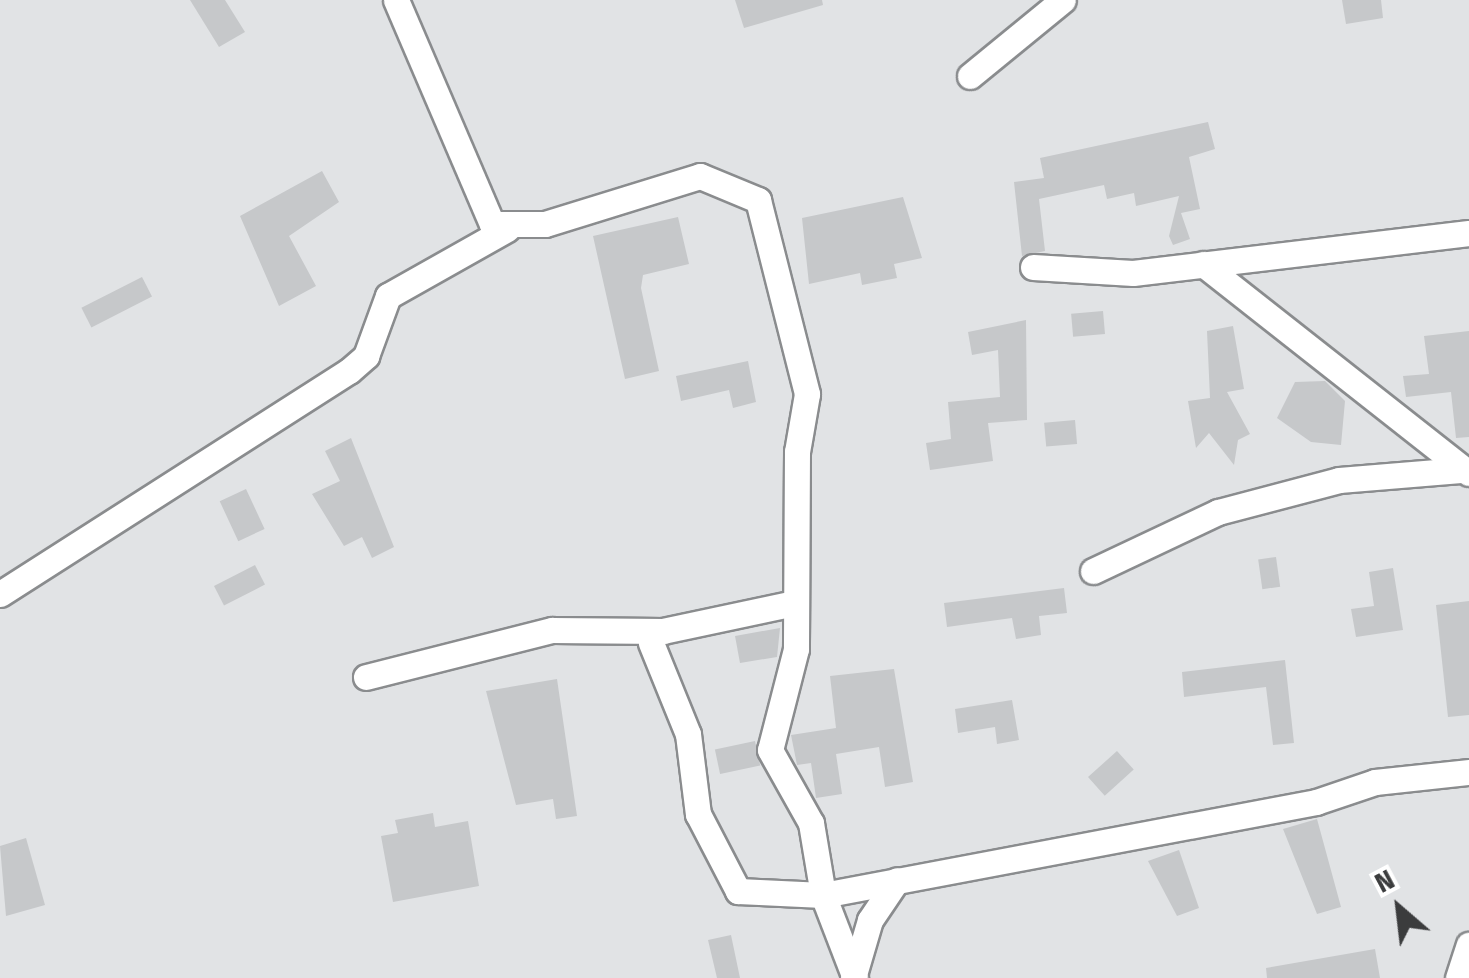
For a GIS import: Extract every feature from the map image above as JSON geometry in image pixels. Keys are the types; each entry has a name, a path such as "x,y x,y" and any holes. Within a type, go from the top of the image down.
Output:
{"street":[{"path":"396,0 465,174 492,224 508,229"},
{"path":"970,76 1063,0"},
{"path":"0,594 349,371 366,356 388,296 508,229 700,176 758,200 808,394 797,452 796,649 770,750 811,823 822,895 854,977"},
{"path":"1033,267 1132,273 1469,234"},
{"path":"1203,264 1395,407 1465,472"},
{"path":"1092,571 1218,512 1338,480 1465,472"},
{"path":"366,678 552,630 663,631 795,604"},
{"path":"651,643 688,734 698,814 721,873 738,891 822,895 1316,802 1376,782 1469,772"},
{"path":"854,977 870,920 898,880"},
{"path":"1458,978 1469,945"}],"building":[{"path":"190,0 225,0 245,32 219,47"},
{"path":"735,0 822,0 823,5 744,28"},
{"path":"1342,0 1381,0 1383,18 1346,24"},
{"path":"1208,122 1215,149 1189,157 1200,209 1181,213 1190,239 1173,245 1169,236 1179,196 1136,206 1134,193 1107,199 1104,185 1039,199 1045,251 1022,256 1014,182 1044,178 1040,158"},
{"path":"322,171 339,202 289,236 316,286 279,306 240,216"},
{"path":"903,197 922,258 894,264 897,278 862,285 860,273 809,284 802,218"},
{"path":"678,217 689,264 643,275 641,288 659,371 625,379 593,236"},
{"path":"142,277 152,297 91,327 81,308"},
{"path":"1103,311 1105,334 1073,337 1071,314"},
{"path":"1026,320 1027,420 988,423 993,461 930,470 926,443 951,439 948,402 1000,397 998,350 972,355 968,332"},
{"path":"1233,326 1244,389 1227,392 1250,434 1238,440 1234,465 1209,433 1196,448 1188,401 1210,398 1207,331"},
{"path":"1469,331 1469,437 1456,438 1451,392 1406,397 1403,376 1429,374 1424,336"},
{"path":"748,361 756,402 733,408 729,390 681,401 676,376"},
{"path":"1325,381 1345,401 1341,445 1311,442 1277,418 1295,382"},
{"path":"1075,420 1077,444 1046,447 1044,423"},
{"path":"351,438 394,547 372,558 362,537 344,546 312,494 340,481 325,451"},
{"path":"246,489 265,529 238,541 220,501"},
{"path":"1276,557 1280,587 1262,589 1258,560"},
{"path":"255,565 265,585 224,605 214,586"},
{"path":"1393,568 1403,630 1356,637 1351,609 1374,606 1369,572"},
{"path":"1064,588 1067,613 1039,616 1041,635 1016,639 1012,618 947,627 944,603"},
{"path":"1469,601 1469,715 1448,717 1436,605"},
{"path":"780,628 777,657 740,663 735,636"},
{"path":"1285,660 1294,743 1273,745 1266,687 1184,697 1182,672"},
{"path":"894,669 913,782 885,787 879,747 836,754 842,794 816,798 811,763 797,765 791,735 836,728 830,676"},
{"path":"557,679 577,816 556,819 553,799 516,805 486,691"},
{"path":"1012,700 1019,740 997,744 995,727 958,733 955,709"},
{"path":"755,741 760,765 720,774 715,750"},
{"path":"1117,751 1134,770 1105,796 1088,777"},
{"path":"433,813 435,827 468,821 479,886 393,902 381,836 398,833 395,820"},
{"path":"1317,819 1341,907 1317,914 1283,829"},
{"path":"26,838 45,905 6,916 0,846"},
{"path":"1179,850 1199,908 1177,916 1148,861"},
{"path":"731,935 740,978 717,978 708,940"},
{"path":"1375,949 1380,978 1267,978 1266,968"}]}
